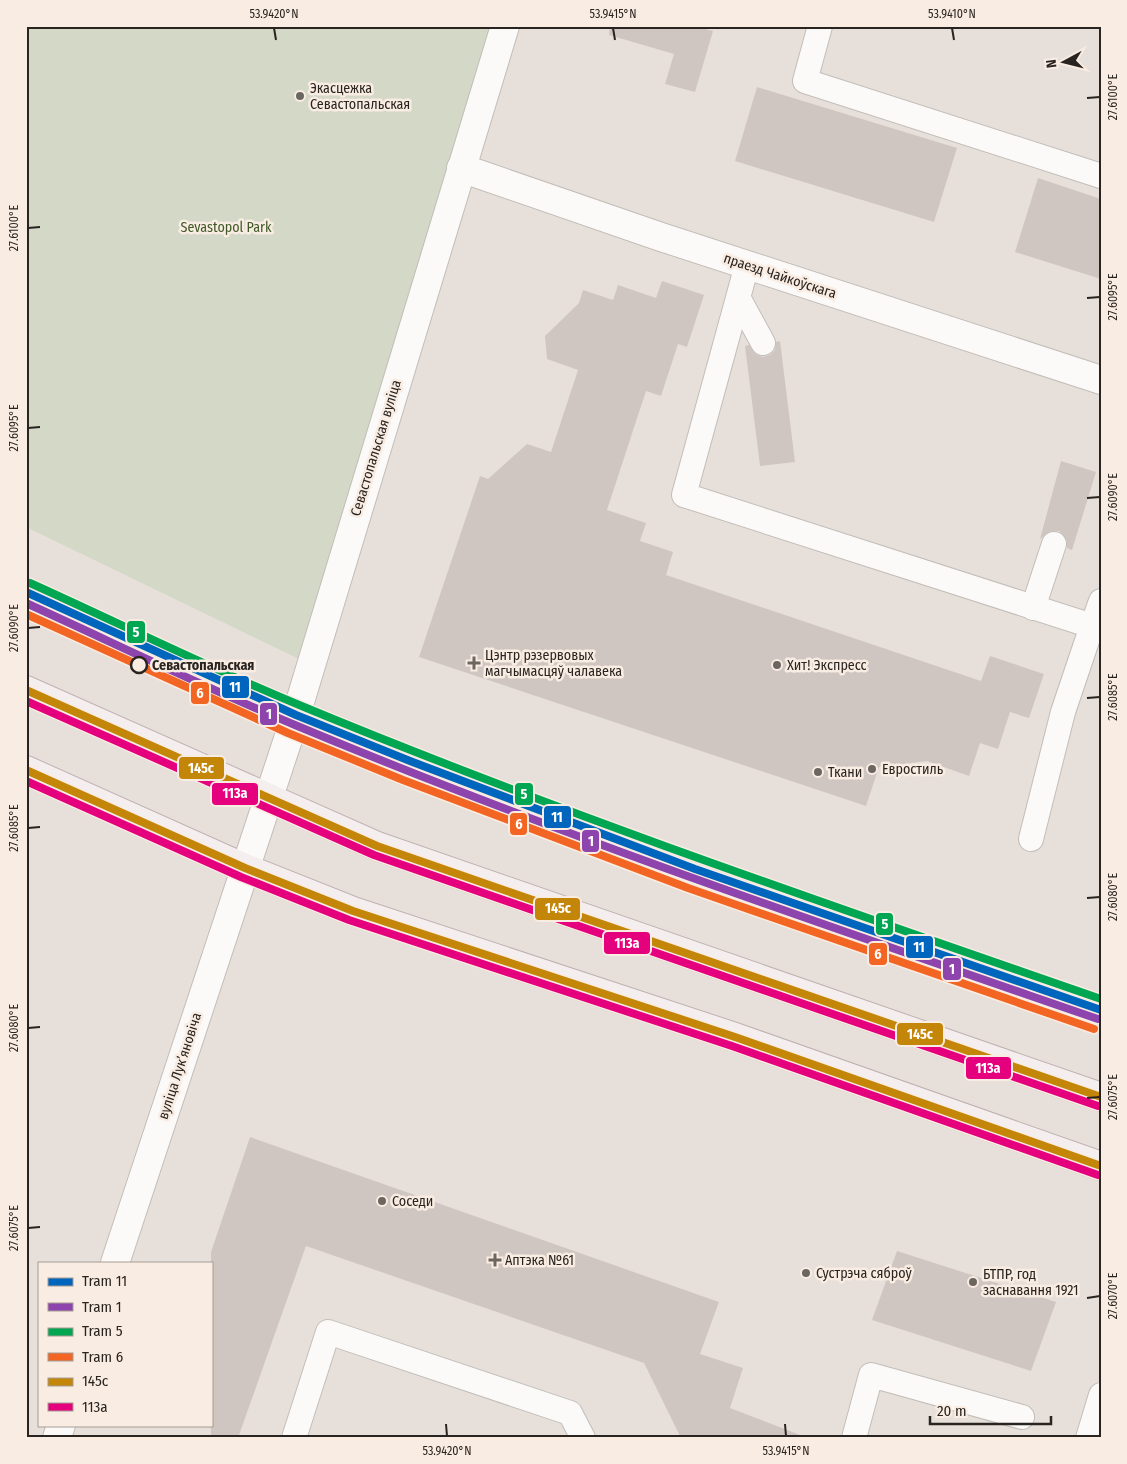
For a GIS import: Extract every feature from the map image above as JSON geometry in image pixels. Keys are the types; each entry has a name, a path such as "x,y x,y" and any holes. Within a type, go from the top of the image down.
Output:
{"main road":[{"path":"26,690 377,846 1101,1097"},
{"path":"26,770 245,868 353,910 735,1037 1101,1166"}],"street":[{"name":"Севастопальская вуліца","path":"245,868 296,715 505,26"},
{"name":"праезд Чайкоўскага","path":"461,168 747,265 1101,380"},
{"name":"вуліца Лукʼяновіча","path":"115,1262 245,868"},
{"path":"57,1438 61,1426"}],"lane":[{"path":"820,26 805,81 1101,176"},
{"path":"747,265 684,495 1092,626"},
{"path":"739,299 763,344"},
{"path":"1034,608 1054,544"},
{"path":"1031,838 1063,712 1101,601"},
{"path":"294,1438 328,1332 570,1413 583,1438"},
{"path":"854,1438 871,1375 1022,1417"},
{"path":"1088,1438 1101,1395"}],"green space":[{"name":"Sevastopol Park","path":"26,26 501,26 299,659 26,527"}],"building":[{"path":"610,26 695,26 713,31 695,92 665,84 674,54 609,35"},
{"path":"757,87 957,148 934,222 735,161"},
{"path":"1038,178 1101,199 1101,279 1015,252"},
{"path":"662,281 704,295 687,347 678,344 661,396 646,391 607,510 646,523 640,541 673,552 666,575 981,681 990,656 1044,674 1029,718 1010,712 998,749 980,743 969,776 927,761 879,767 866,806 419,657 480,476 488,479 527,444 551,452 578,370 547,359 545,336 579,303 583,290 613,300 618,285 656,298"},
{"path":"780,341 795,462 760,466 745,346 749,345 755,354 763,357 770,355 775,350 776,342"},
{"path":"1061,461 1096,472 1072,550 1067,548 1067,541 1059,531 1051,531 1040,539"},
{"path":"250,1137 719,1302 700,1354 743,1368 730,1408 800,1435 800,1438 681,1438 644,1363 306,1246 238,1438 211,1438 211,1252"},
{"path":"897,1251 1056,1302 1031,1371 872,1320"}],"tram line":[{"name":"5","path":"30,583 200,662 402,747 700,859 1101,999"},
{"name":"11","path":"26,592 296,715 410,761 695,869 1101,1010"},
{"name":"1","path":"26,603 261,711 493,804 694,878 1098,1019"},
{"name":"6","path":"26,614 288,733 403,780 688,888 1094,1029"}],"transit line":[{"name":"145с","path":"26,690 377,846 1101,1097"},
{"name":"113а","path":"26,701 374,855 1098,1106"},
{"name":"145с","path":"26,770 245,868 353,911 735,1037 1101,1166"},
{"name":"113а","path":"26,781 241,877 349,920 732,1046 1098,1175"}],"place":[{"name":"Экасцежка Севастопальская","path":"300,96"},
{"name":"Цэнтр рэзервовых магчымасцяў чалавека","path":"474,663"},
{"name":"Севастопальская","path":"139,665"},
{"name":"Хит! Экспресс","path":"777,665"},
{"name":"Евростиль","path":"872,769"},
{"name":"Ткани","path":"818,772"},
{"name":"Соседи","path":"382,1201"},
{"name":"Аптэка №61","path":"495,1260"},
{"name":"Сустрэча сяброў","path":"806,1273"},
{"name":"БТПР, год заснавання 1921","path":"973,1282"}]}
